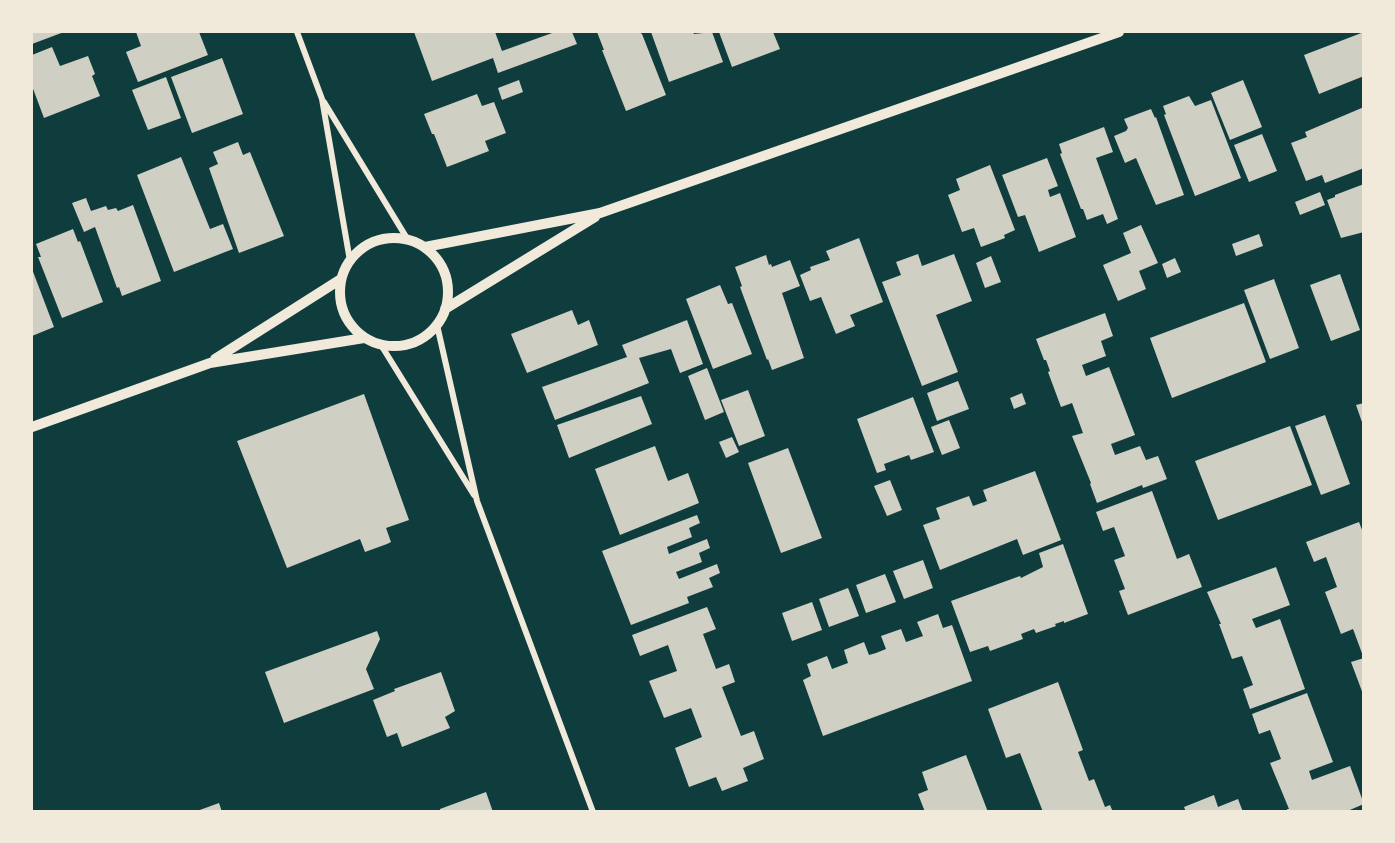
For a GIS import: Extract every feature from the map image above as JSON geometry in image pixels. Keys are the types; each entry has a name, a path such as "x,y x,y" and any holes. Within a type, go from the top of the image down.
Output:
{"street":[{"path":"297,32 322,99 350,261"},
{"path":"425,248 600,213 1119,32"},
{"path":"322,99 408,240"},
{"path":"445,309 600,213"},
{"path":"392,238 408,240 425,248 437,260 445,275 448,292 445,309 437,325 426,336 412,343 397,346 381,345 364,338 352,327 344,312 340,296 341,279 350,261 362,249 376,241 392,238"},
{"path":"210,363 341,279"},
{"path":"437,325 477,501 593,812"},
{"path":"32,427 210,363 364,338"},
{"path":"381,345 477,501"}],"building":[{"path":"32,32 64,32 32,44"},
{"path":"136,32 199,32 208,55 138,82 126,52 141,46"},
{"path":"414,32 495,32 502,51 555,32 572,32 577,44 498,73 493,58 432,81"},
{"path":"597,32 639,32 642,34 666,95 626,111"},
{"path":"651,32 693,32 694,34 712,32 723,62 669,82"},
{"path":"719,32 773,32 780,49 732,67"},
{"path":"1364,32 1364,76 1319,94 1304,55"},
{"path":"52,47 60,66 88,56 95,74 92,76 100,96 44,118 32,86 32,55"},
{"path":"222,58 243,114 192,133 171,77"},
{"path":"166,77 181,118 148,130 132,90"},
{"path":"519,80 523,92 502,100 498,88"},
{"path":"1243,80 1262,127 1230,140 1211,93"},
{"path":"477,94 482,106 494,102 506,133 485,141 489,151 447,167 424,114"},
{"path":"1189,96 1195,106 1211,100 1241,178 1195,196 1164,115 1166,114 1163,106"},
{"path":"1364,107 1364,168 1325,183 1322,175 1306,181 1291,143 1307,137 1305,132"},
{"path":"1151,109 1156,117 1184,195 1156,205 1136,158 1125,163 1114,136 1128,128 1124,119"},
{"path":"1104,127 1113,152 1096,158 1118,219 1107,224 1103,214 1087,220 1060,154 1062,153 1059,144"},
{"path":"1262,134 1277,171 1249,182 1234,145"},
{"path":"238,142 243,155 250,152 284,236 239,253 209,168 218,164 213,152"},
{"path":"181,157 210,229 223,224 233,249 174,272 137,175"},
{"path":"1047,158 1058,186 1048,190 1050,197 1060,193 1076,237 1039,252 1025,215 1018,217 1002,175"},
{"path":"990,165 1015,230 1004,235 1005,238 981,247 974,228 962,232 948,195 960,190 956,179"},
{"path":"1364,184 1364,232 1341,238 1327,200"},
{"path":"1320,192 1325,205 1300,215 1295,202"},
{"path":"86,198 91,211 106,206 108,210 116,208 118,211 133,205 161,281 122,296 95,227 84,232 72,203"},
{"path":"1141,225 1158,263 1139,271 1146,289 1118,301 1103,265 1131,253 1123,233"},
{"path":"73,229 78,242 80,241 103,302 62,318 38,257 41,257 36,244"},
{"path":"1259,234 1263,246 1236,256 1232,244"},
{"path":"859,238 883,302 850,315 855,326 836,334 821,297 810,301 800,275 811,270 810,267 830,260 826,251"},
{"path":"918,254 922,266 954,254 972,301 936,315 958,372 922,386 882,282 901,275 896,262"},
{"path":"766,255 772,267 790,260 800,286 782,293 804,358 772,370 740,287 742,286 735,267"},
{"path":"991,256 1001,282 985,288 976,263"},
{"path":"1175,258 1181,272 1167,278 1162,264"},
{"path":"32,269 54,327 32,336"},
{"path":"1340,274 1360,330 1331,341 1310,285"},
{"path":"1274,279 1299,348 1270,359 1244,290"},
{"path":"720,285 728,304 732,303 752,354 713,369 686,299"},
{"path":"1244,303 1266,362 1172,398 1150,338"},
{"path":"572,310 578,325 589,320 598,345 527,373 511,334"},
{"path":"1105,313 1113,336 1101,341 1106,356 1082,365 1086,376 1109,367 1135,435 1111,444 1115,455 1140,446 1146,460 1158,456 1167,479 1143,488 1142,485 1097,503 1072,436 1083,433 1072,403 1061,407 1046,360 1044,360 1036,339"},
{"path":"687,320 703,364 680,373 671,349 639,358 649,383 555,420 542,387 627,357 622,345"},
{"path":"707,368 724,412 705,420 688,376"},
{"path":"958,381 969,409 937,421 927,393"},
{"path":"748,390 765,436 739,446 721,400"},
{"path":"1022,393 1026,404 1014,409 1010,398"},
{"path":"364,394 409,520 386,528 391,542 387,544 365,552 360,539 287,568 237,441"},
{"path":"641,396 652,424 569,458 557,425"},
{"path":"913,397 934,452 911,460 909,455 884,464 886,470 877,473 857,419"},
{"path":"1364,403 1364,425 1363,425 1356,405"},
{"path":"1325,415 1350,484 1321,495 1295,426"},
{"path":"949,420 960,448 942,455 931,427"},
{"path":"1290,426 1312,485 1218,520 1195,461"},
{"path":"732,437 739,452 726,458 719,442"},
{"path":"655,446 668,481 688,473 699,503 620,535 595,469"},
{"path":"788,448 822,538 781,553 748,463"},
{"path":"1035,471 1061,540 1023,555 1017,539 940,570 923,525 940,519 936,508 969,496 973,506 987,501 983,490"},
{"path":"890,480 902,510 887,516 874,486"},
{"path":"1152,491 1177,559 1189,554 1202,587 1128,615 1119,591 1125,589 1114,560 1125,556 1114,527 1103,531 1096,512"},
{"path":"697,515 700,523 689,528 692,537 667,547 669,554 707,539 710,548 699,553 702,562 676,572 679,579 717,564 720,573 709,578 713,587 687,597 689,603 631,625 602,551"},
{"path":"1359,522 1364,535 1363,656 1353,629 1341,634 1325,592 1337,587 1326,557 1314,562 1306,542"},
{"path":"1063,544 1088,614 1055,624 1056,626 1036,633 1034,629 1021,634 1023,639 990,651 988,646 970,652 951,601 1020,576 1021,578 1043,567 1039,553"},
{"path":"923,560 933,588 904,599 893,571"},
{"path":"1276,567 1290,605 1252,619 1256,628 1280,619 1305,689 1250,709 1243,689 1253,685 1242,656 1232,659 1219,624 1221,624 1207,592"},
{"path":"885,574 896,602 866,613 856,585"},
{"path":"848,588 859,616 829,627 819,599"},
{"path":"812,602 822,630 792,641 782,613"},
{"path":"707,607 716,629 703,634 716,669 729,664 735,682 722,687 741,736 754,731 764,759 743,768 748,781 722,791 716,777 689,787 675,748 702,737 691,708 664,718 649,681 677,671 668,645 640,656 632,635"},
{"path":"938,614 943,628 952,625 972,681 823,736 803,680 811,676 807,664 827,656 832,669 848,663 844,650 864,642 869,655 876,653 886,649 881,636 901,629 906,642 923,636 917,622"},
{"path":"377,631 380,639 366,669 374,689 284,723 265,672"},
{"path":"1364,658 1364,694 1363,694 1351,662"},
{"path":"441,672 455,711 445,717 450,728 402,747 397,733 387,737 373,700 395,691 394,689"},
{"path":"1058,682 1083,750 1078,752 1089,781 1094,779 1105,807 1110,805 1113,812 1043,812 1020,753 1006,758 988,709"},
{"path":"1307,693 1333,762 1309,771 1312,780 1350,766 1364,804 1345,812 1288,812 1287,809 1289,809 1270,763 1281,759 1270,730 1259,734 1252,714"},
{"path":"966,755 988,812 925,812 918,794 928,790 922,772"},
{"path":"486,792 493,812 440,812 440,809"},
{"path":"1214,795 1218,807 1238,799 1243,812 1186,812 1184,807"},
{"path":"219,803 222,812 197,812 197,811"}]}
